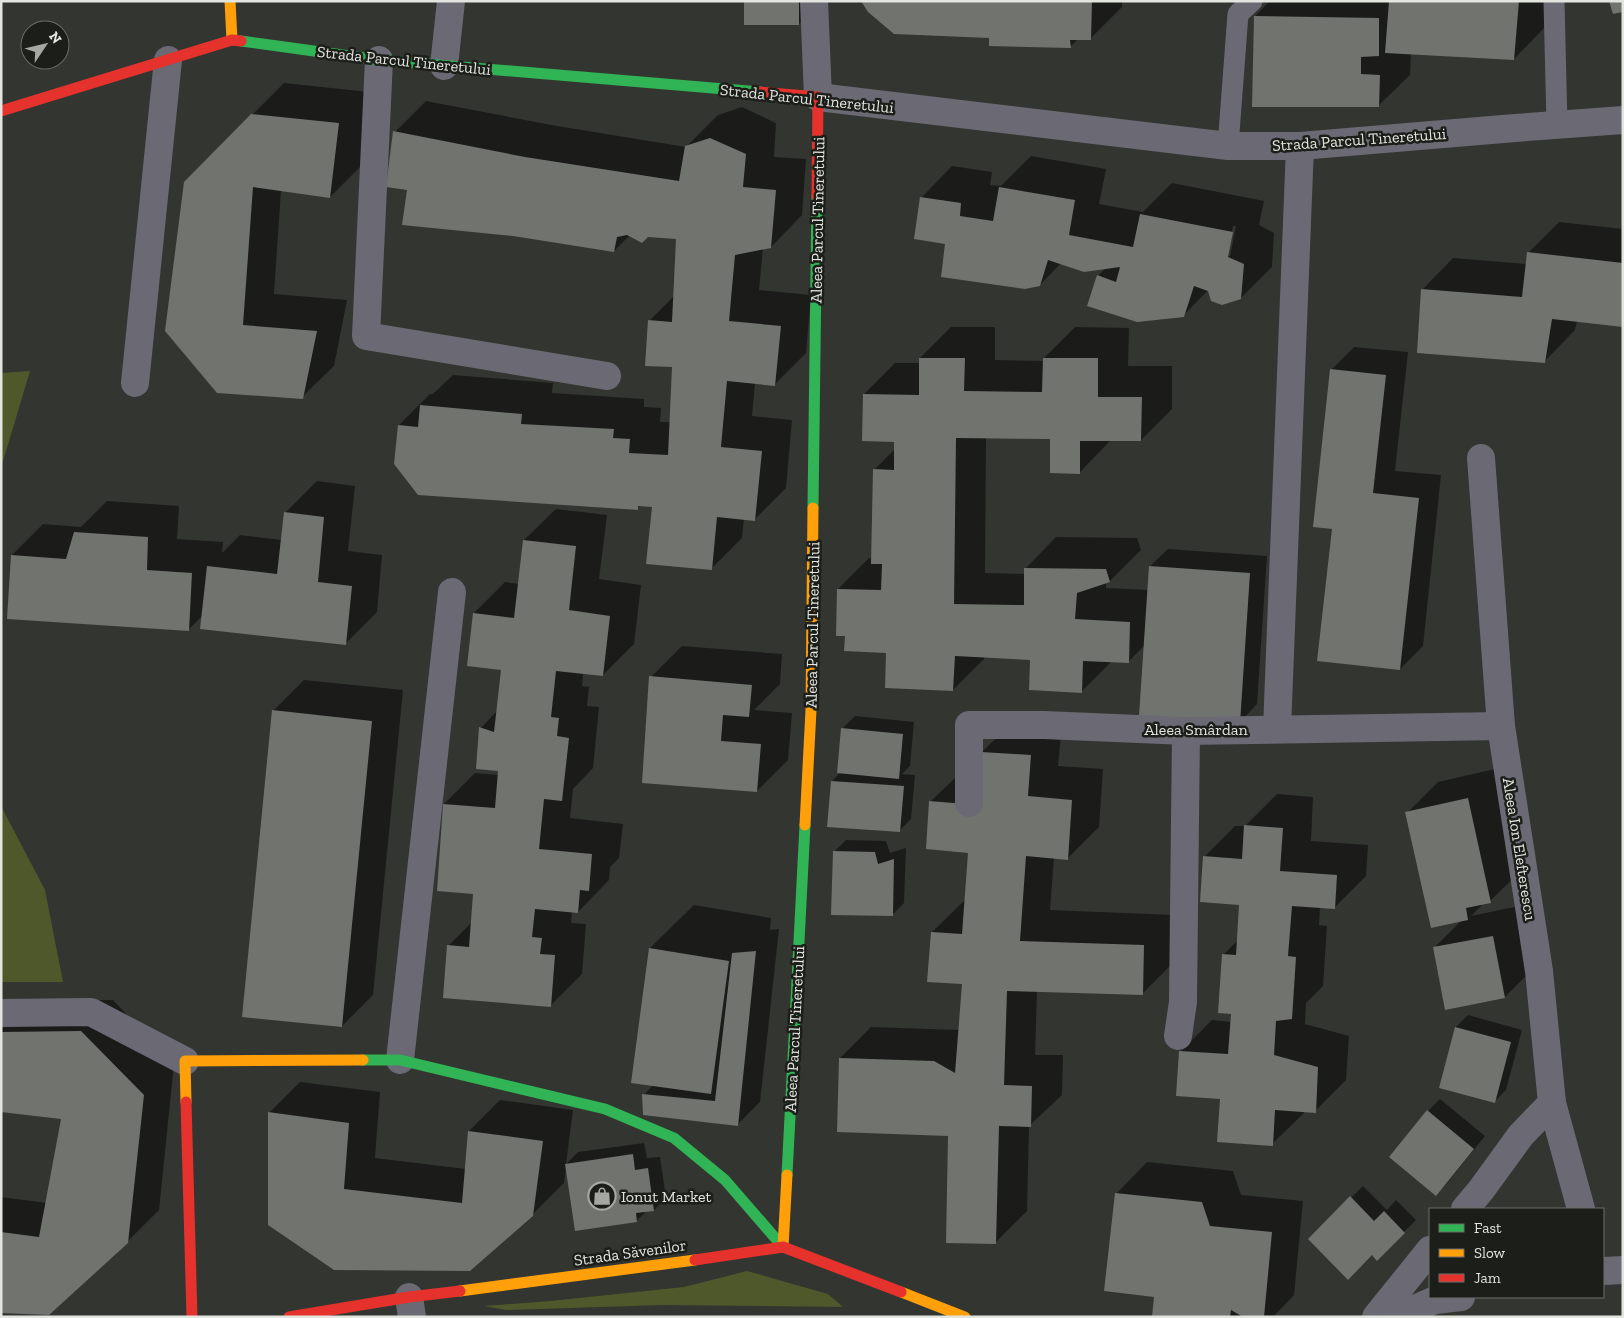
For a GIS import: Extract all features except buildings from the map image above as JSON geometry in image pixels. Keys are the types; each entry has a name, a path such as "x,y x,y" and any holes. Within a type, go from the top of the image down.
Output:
{"street":[{"path":"230,1 232,40"},
{"path":"444,66 451,1"},
{"name":"Aleea Parcul Tineretului","path":"783,1247 811,710 818,97 814,1"},
{"name":"Strada Parcul Tineretului","path":"1,111 232,40 379,60 818,97 1228,146 1300,146 1623,120"},
{"path":"135,383 168,60"},
{"path":"379,60 366,336 607,376"},
{"path":"1277,728 1300,146"},
{"name":"Aleea Ion Elefterescu","path":"1481,458 1501,726 1539,971 1552,1103 1581,1208"},
{"path":"400,1060 452,592"},
{"name":"Aleea Smârdan","path":"969,803 969,725 1044,725 1186,731 1277,728 1501,726"},
{"path":"1178,1036 1183,1002 1186,731"},
{"path":"1,1012 91,1012 185,1061 400,1060 605,1109 674,1138 725,1180 783,1247"},
{"path":"185,1061 192,1317"},
{"path":"1466,1208 1521,1134 1552,1103"},
{"name":"Strada Săvenilor","path":"289,1317 411,1307 622,1270 783,1247 965,1317"},
{"path":"1376,1317 1429,1251"},
{"path":"1396,1317 1435,1300 1452,1298"}],"lane":[{"path":"1228,146 1238,14 1252,1"},
{"path":"1554,1 1557,125"}],"green space":[{"path":"30,371 1,468 1,373"},
{"path":"1,806 45,890 63,982 1,982"},
{"path":"747,1271 828,1294 843,1307 663,1305 506,1310 484,1306 684,1287"}],"traffic: fast":[{"path":"241,41 379,60 760,92"},
{"path":"813,508 817,196"},
{"path":"787,1175 805,825"},
{"path":"363,1060 400,1060 605,1109 674,1138 725,1180 783,1247"}],"traffic: slow":[{"path":"230,1 232,40"},
{"path":"805,825 811,710 813,508"},
{"path":"186,1102 185,1061 363,1060"},
{"path":"783,1247 787,1175"},
{"path":"460,1291 695,1260"},
{"path":"901,1292 965,1317"}],"traffic: jam":[{"path":"1,111 232,40 241,41"},
{"path":"760,92 818,97 817,196"},
{"path":"186,1102 192,1317"},
{"path":"695,1260 783,1247 901,1292"},
{"path":"289,1317 409,1297 460,1291"}],"place":[{"name":"Ionut Market","path":"602,1196"}]}
